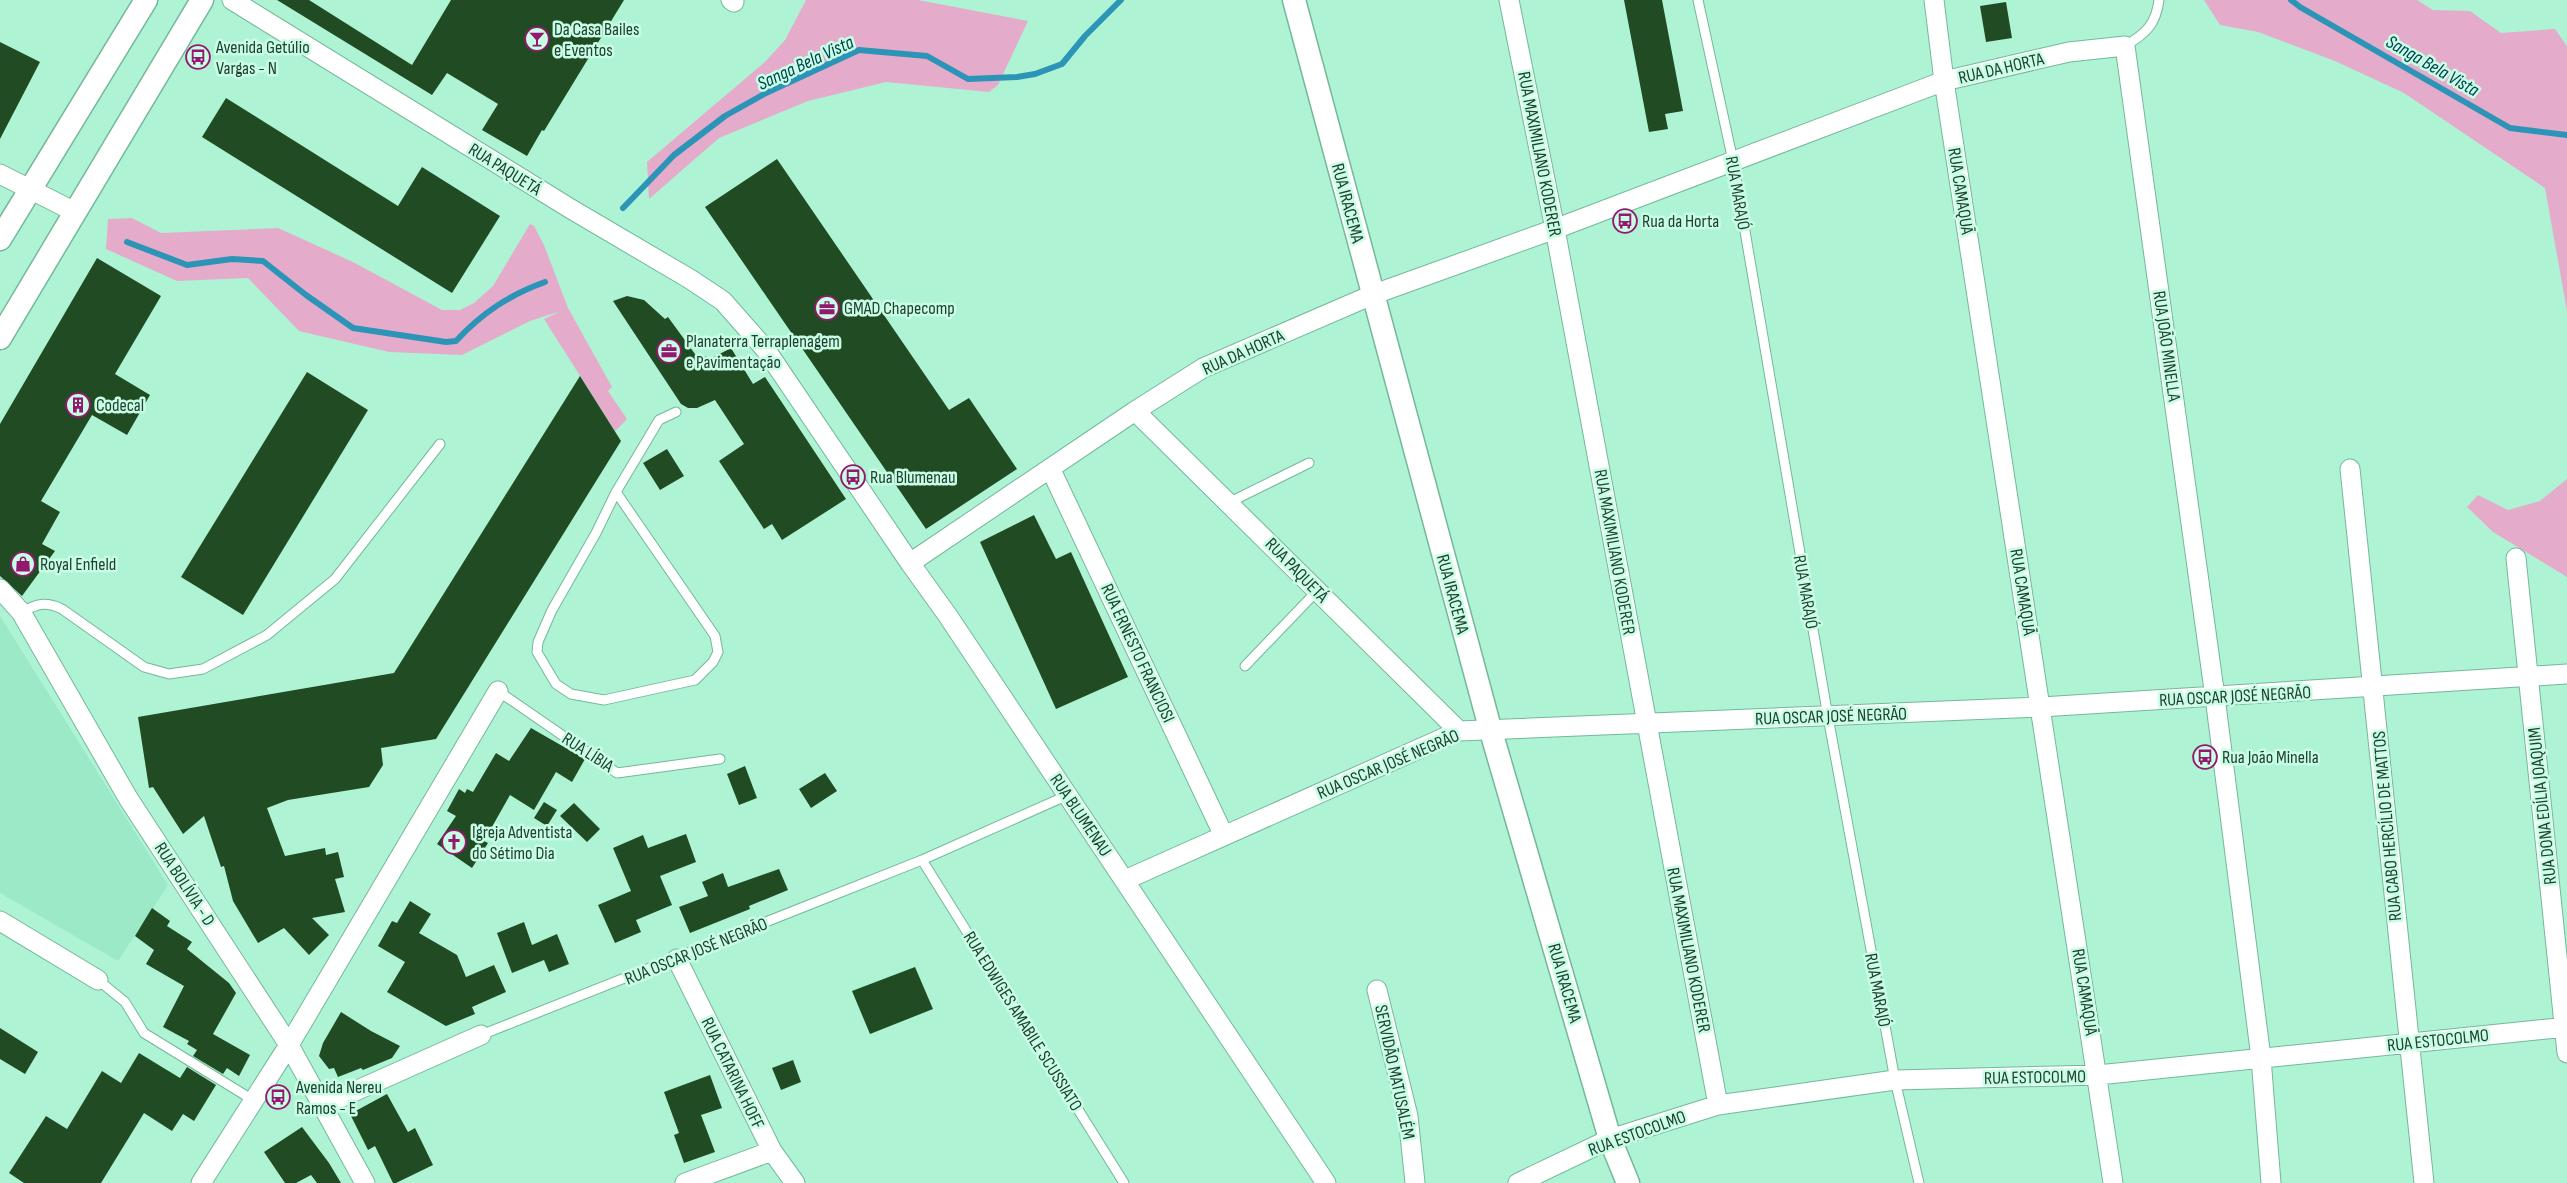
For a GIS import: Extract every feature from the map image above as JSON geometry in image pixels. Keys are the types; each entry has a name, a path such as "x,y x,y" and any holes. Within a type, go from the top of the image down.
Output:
{"street":[{"path":"0,239 146,0"},
{"path":"0,338 202,0"},
{"name":"RUA PAQUETÁ","path":"232,0 548,195 690,279 723,302 766,350"},
{"name":"RUA IRACEMA","path":"1294,0 1490,728 1610,1139 1628,1183"},
{"name":"RUA MAXIMILIANO KODERER","path":"1509,0 1556,229 1718,1105"},
{"name":"RUA CAMAQUÃ","path":"1934,0 1944,81 2114,1183"},
{"name":"RUA DA HORTA","path":"910,563 1051,470 1135,411 1203,368 1372,295 1556,229 1944,81 2069,52 2125,46"},
{"name":"RUA JOÃO MINELLA","path":"2125,46 2216,697 2262,1058 2272,1183"},
{"path":"0,174 75,212"},
{"name":"RUA BLUMENAU","path":"766,350 948,616 1326,1183"},
{"name":"RUA PAQUETÁ","path":"1135,411 1230,502 1459,731"},
{"name":"RUA CABO HERCÍLIO DE MATTOS","path":"2350,469 2424,1183"},
{"name":"RUA ERNESTO FRANCIOSI","path":"1051,470 1224,836"},
{"name":"RUA DONA EDÍLIA JOAQUIM","path":"2516,558 2567,1053"},
{"name":"RUA BOLÍVIA - D","path":"0,589 21,612 128,798 289,1045 324,1105 365,1183"},
{"name":"RUA OSCAR JOSÉ NEGRÃO","path":"1125,880 1459,731 1490,728 1828,717 2041,707 2567,674"},
{"path":"201,1183 289,1045 498,692"},
{"path":"0,921 98,980"},
{"name":"RUA CATARINA HOFF","path":"677,959 772,1151 796,1183"},
{"name":"SERVIDÃO MATUSALÉM","path":"1377,990 1408,1116 1415,1183"},
{"name":"RUA ESTOCOLMO","path":"1518,1183 1610,1139 1718,1105 1895,1080 2098,1075 2565,1027"},
{"name":"RUA OSCAR JOSÉ NEGRÃO","path":"324,1105 480,1035"},
{"path":"685,1183 772,1151"}],"lane":[{"name":"RUA MARAJÓ","path":"1698,0 1733,161 1828,717 1895,1080 1919,1183"},
{"path":"2125,46 2145,34 2158,11 2159,0"},
{"path":"616,492 715,636 718,652 713,662 695,680 604,700 571,694 556,684 537,652 538,642 552,610 596,533 616,492 659,420 676,412"},
{"path":"21,612 37,604 49,603 62,609 144,667 168,674 203,670 267,635 335,579 440,444"},
{"path":"1230,502 1309,462"},
{"path":"1245,666 1317,591"},
{"name":"RUA LÍBIA","path":"498,692 617,773 720,758"},
{"name":"RUA OSCAR JOSÉ NEGRÃO","path":"480,1035 677,959 922,860 1068,795"},
{"name":"RUA EDWIGES AMABILE SCUSSIATO","path":"922,860 1124,1183"},
{"path":"98,980 125,1002 144,1032 253,1100"}],"shaded area":[{"path":"806,0 918,0 1028,21 998,85 989,92 886,82 808,101 719,138 649,199 647,162 765,62 785,40"},
{"path":"2204,0 2417,0 2433,10 2470,11 2501,33 2555,29 2567,46 2567,311 2545,188 2404,93 2335,61 2258,32 2220,25"},
{"path":"132,218 161,233 278,228 353,262 442,310 460,310 474,303 493,286 530,224 534,226 544,245 568,308 612,387 608,391 627,419 615,431 544,319 561,311 530,321 462,355 389,352 299,331 248,278 177,281 106,249 108,219"},
{"path":"2567,479 2567,577 2493,532 2467,507 2478,495 2508,510 2540,501"},
{"path":"0,616 168,885 118,961 0,893"}],"building":[{"name":"Da Casa Bailes e Eventos","path":"277,0 309,0 412,65 451,0 624,0 527,156 482,130 498,104 447,73 432,95"},
{"path":"1624,0 1662,0 1683,111 1665,114 1668,129 1649,132"},
{"path":"2006,2 2012,38 1986,42 1980,6"},
{"path":"0,42 40,62 0,139"},
{"path":"226,98 398,206 422,167 500,216 452,293 202,137"},
{"name":"GMAD Chapecomp","path":"777,159 949,410 969,398 1017,469 926,529 705,207"},
{"name":"Codecal","path":"97,258 161,296 115,374 150,395 127,435 92,415 41,501 60,512 42,544 55,551 22,596 0,576 0,424"},
{"path":"627,296 644,300 665,319 668,317 695,354 712,358 731,348 753,384 765,377 846,499 782,540 772,524 764,529 719,461 744,444 715,400 697,408 688,408 681,404 613,301"},
{"path":"307,372 368,410 243,615 181,577"},
{"path":"580,376 621,441 436,739 381,748 383,765 369,787 288,800 267,808 285,856 325,848 326,855 338,852 344,877 335,879 345,912 312,918 329,935 309,955 284,928 258,943 233,901 224,866 221,867 204,816 183,834 153,787 149,788 138,717 394,673"},
{"path":"667,449 684,476 660,490 643,463"},
{"path":"1034,515 1056,559 1071,552 1128,677 1056,709 980,542"},
{"path":"531,728 585,759 572,782 556,772 534,810 510,795 484,841 488,843 472,868 437,844 456,816 447,811 459,789 465,793 467,789 473,792 496,753 509,761"},
{"path":"745,766 757,798 739,805 727,774"},
{"path":"825,773 837,791 811,808 799,789"},
{"path":"544,802 557,810 547,826 534,818"},
{"path":"574,803 600,829 587,842 560,816"},
{"path":"686,834 696,862 660,876 672,905 636,920 641,932 615,943 598,905 631,891 613,848 643,835 648,848"},
{"path":"779,869 788,890 749,906 750,909 690,933 679,907 708,896 702,882 723,873 728,887"},
{"path":"410,901 431,914 419,933 457,955 466,977 494,965 506,992 472,1007 475,1014 446,1026 387,992 405,962 378,946 392,921 397,923"},
{"path":"152,908 170,921 167,926 192,942 187,949 229,983 236,993 213,1034 250,1055 239,1076 227,1068 223,1074 193,1056 197,1050 187,1044 189,1041 163,1027 184,986 146,964 154,950 135,936"},
{"path":"524,922 532,945 557,934 569,964 549,972 544,960 512,973 497,933"},
{"path":"915,967 933,1009 870,1034 852,991"},
{"path":"341,1012 400,1046 392,1058 363,1070 361,1068 338,1077 334,1068 329,1069 319,1056 323,1043"},
{"path":"0,1028 38,1052 25,1074 0,1059"},
{"path":"139,1053 180,1078 187,1067 216,1085 194,1121 183,1114 172,1131 144,1113 101,1183 24,1183 9,1173 46,1116 67,1129 102,1071 121,1083"},
{"path":"793,1060 801,1082 781,1090 772,1068"},
{"path":"710,1075 722,1108 701,1115 715,1152 684,1163 674,1135 679,1133 664,1092"},
{"path":"387,1094 408,1132 415,1128 433,1165 396,1183 393,1183 375,1146 368,1150 350,1114"},
{"path":"302,1127 329,1163 341,1183 317,1183 311,1175 296,1183 285,1183 264,1152"}],"waterway":[{"name":"Sanga Bela Vista","path":"623,208 674,155 725,116 766,93 859,50 927,56 968,79 1017,77 1035,74 1062,64 1085,36 1121,0"},
{"name":"Sanga Bela Vista","path":"2291,0 2300,7 2510,128 2567,135"},
{"name":"Sanga Bela Vista","path":"127,242 187,265 232,259 263,261 306,295 353,328 446,342 456,341 486,313 508,299 545,282"}],"place":[{"name":"Da Casa Bailes e Eventos","path":"537,39"},
{"name":"Avenida Getúlio Vargas - N","path":"198,57"},
{"name":"Rua da Horta","path":"1625,221"},
{"name":"GMAD Chapecomp","path":"827,308"},
{"name":"Planaterra Terraplenagem e Pavimentação","path":"669,351"},
{"name":"Codecal","path":"78,405"},
{"name":"Rua Blumenau","path":"853,477"},
{"name":"Royal Enfield","path":"23,564"},
{"name":"Rua João Minella","path":"2205,757"},
{"name":"Igreja Adventista do Sétimo Dia","path":"454,842"},
{"name":"Avenida Nereu Ramos - E","path":"278,1097"}]}
